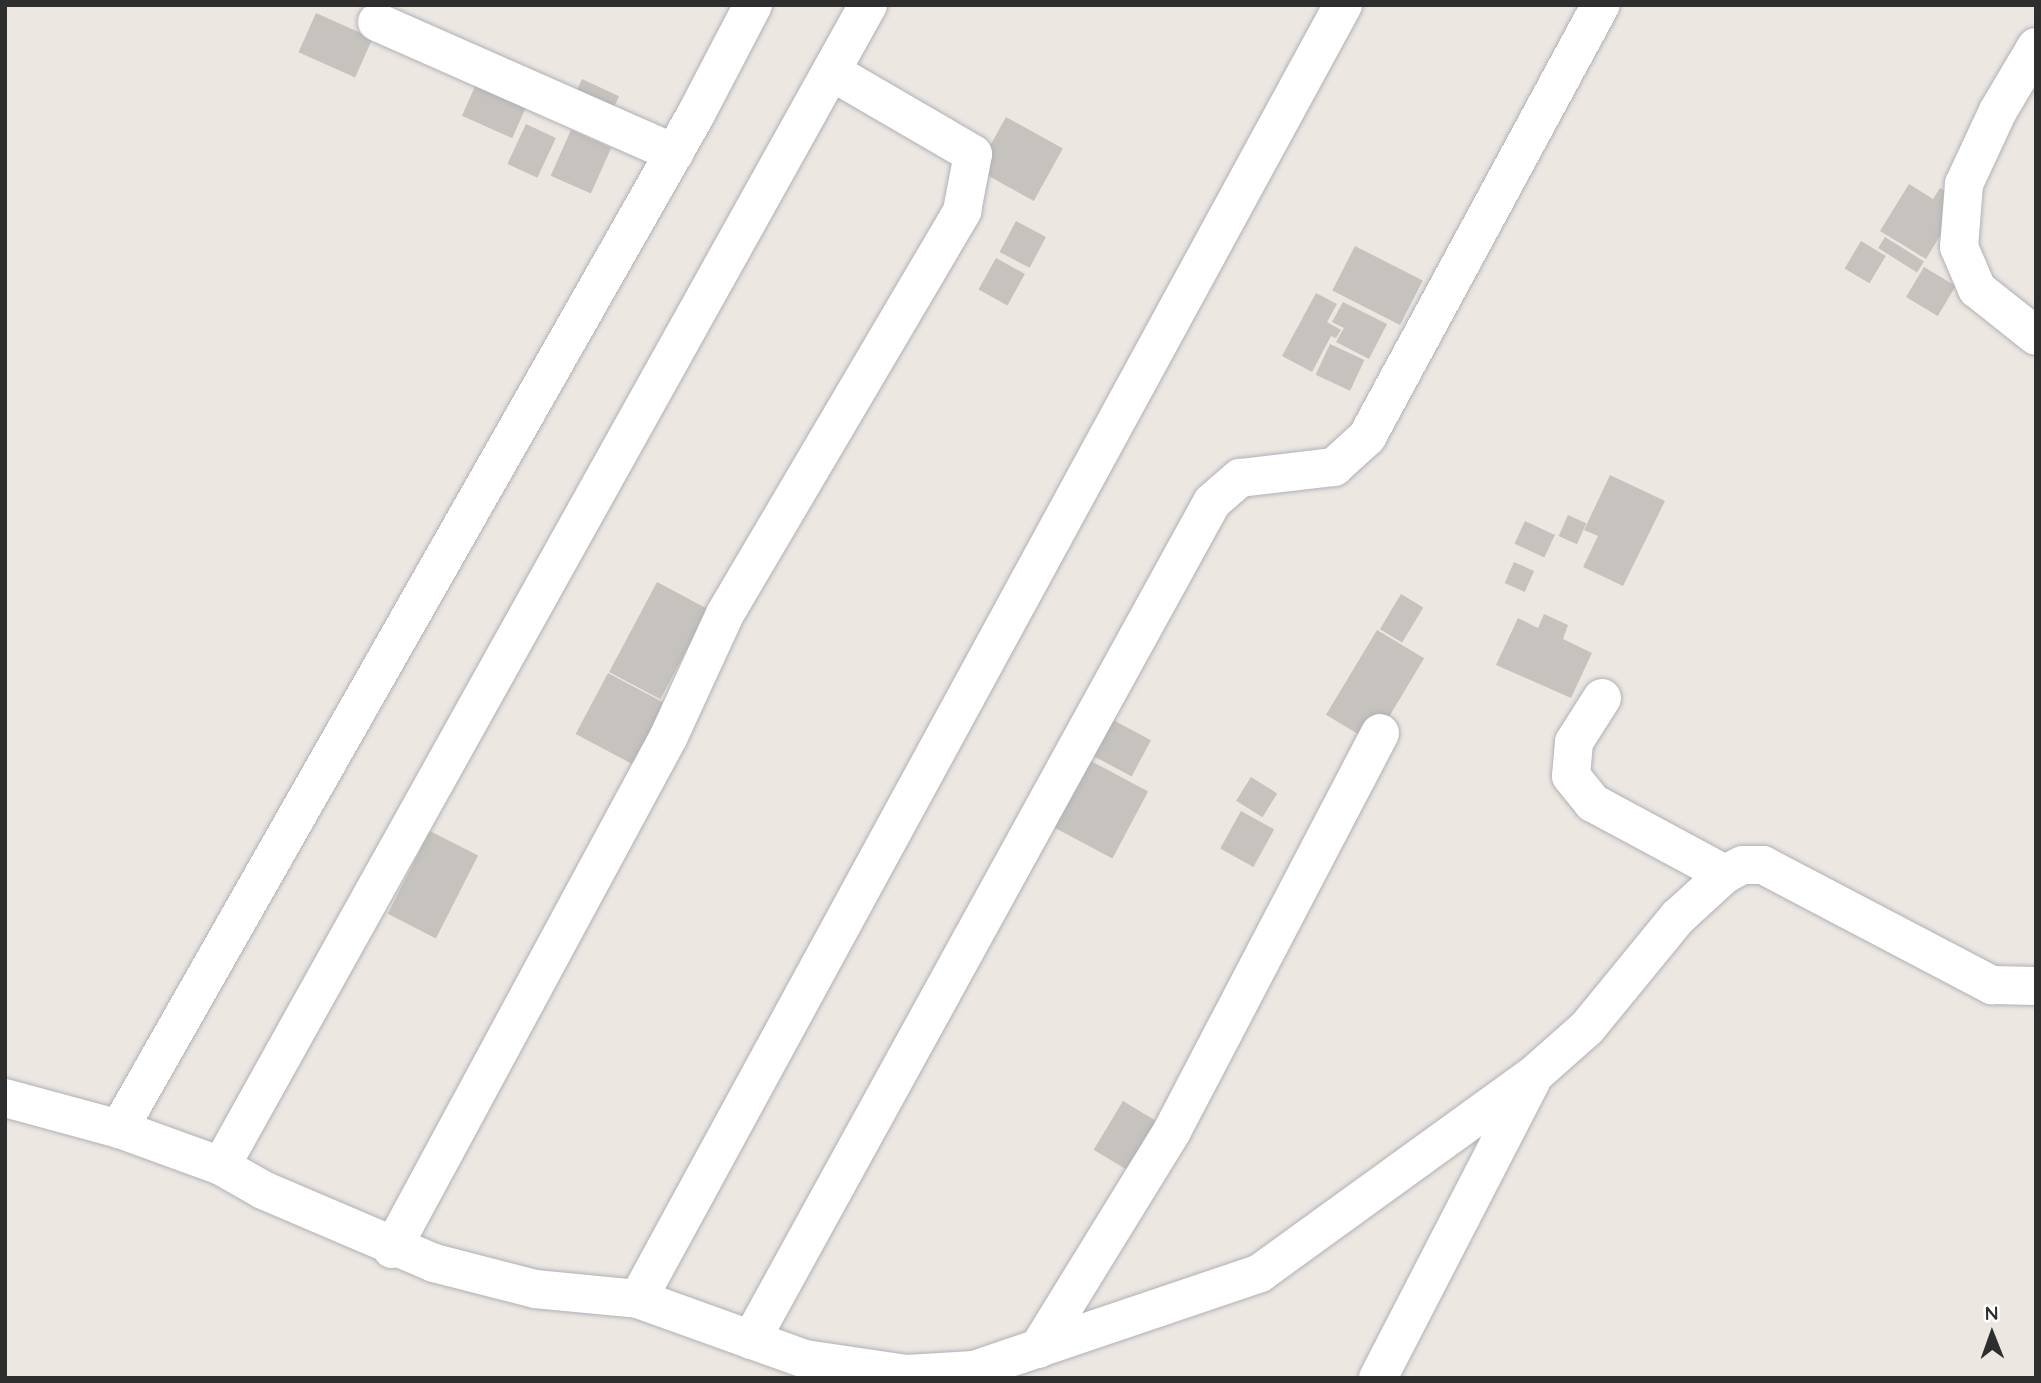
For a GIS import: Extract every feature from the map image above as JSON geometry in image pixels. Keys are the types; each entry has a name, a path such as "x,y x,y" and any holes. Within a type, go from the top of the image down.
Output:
{"street":[{"path":"119,1129 674,153 753,5"},
{"path":"221,1166 868,5"},
{"path":"638,1299 1343,5"},
{"path":"751,1340 1212,502 1240,478 1334,467 1367,437 1601,5"},
{"path":"377,22 674,153"},
{"path":"2036,47 1998,111 1964,184 1959,247 1977,289 2036,336"},
{"path":"392,1249 668,738 725,614 962,211 973,154 832,72"},
{"path":"1602,698 1574,742 1571,776 1593,803 1725,874"},
{"path":"1038,1349 1172,1131 1380,733"},
{"path":"5,1098 119,1129 221,1166 263,1191 392,1249 535,1289 638,1299 805,1359 907,1374 974,1370 1261,1273 1535,1074 1587,1028 1678,917 1725,874 1743,865 1763,865 1993,985 2036,986"},
{"path":"1378,1378 1535,1074"}],"building":[{"path":"316,13 373,38 355,78 299,52"},
{"path":"582,79 619,96 610,115 573,98"},
{"path":"477,82 527,104 512,138 462,116"},
{"path":"1006,117 1063,149 1034,201 977,169"},
{"path":"526,124 556,138 537,178 507,164"},
{"path":"571,130 611,148 591,194 551,176"},
{"path":"1909,184 1933,199 1940,188 1961,201 1926,259 1880,231"},
{"path":"1016,221 1046,237 1030,268 1000,252"},
{"path":"1885,237 1924,261 1917,272 1878,248"},
{"path":"1861,241 1886,256 1869,283 1845,268"},
{"path":"1355,246 1423,281 1400,325 1332,291"},
{"path":"996,258 1025,274 1007,305 979,289"},
{"path":"1924,267 1956,286 1938,316 1906,297"},
{"path":"1316,293 1337,304 1327,322 1341,330 1336,338 1331,336 1312,372 1282,356"},
{"path":"1343,302 1387,324 1369,359 1336,342 1344,328 1332,322"},
{"path":"1330,344 1364,360 1350,391 1316,375"},
{"path":"1610,475 1665,501 1623,586 1583,567 1598,536 1584,530"},
{"path":"1568,515 1586,523 1577,544 1559,536"},
{"path":"1525,521 1555,535 1544,558 1514,544"},
{"path":"1514,562 1534,571 1525,592 1505,583"},
{"path":"657,582 708,609 660,699 609,672"},
{"path":"1401,594 1423,607 1402,643 1380,629"},
{"path":"1544,614 1568,625 1563,639 1592,653 1571,698 1496,665 1518,618 1538,628"},
{"path":"1377,630 1424,658 1373,743 1326,715"},
{"path":"608,673 667,704 635,765 576,734"},
{"path":"1113,720 1151,740 1132,776 1094,756"},
{"path":"1089,760 1148,791 1112,859 1053,827"},
{"path":"1251,777 1277,793 1262,817 1236,801"},
{"path":"1241,811 1274,829 1253,867 1220,849"},
{"path":"430,831 478,856 436,938 388,914"},
{"path":"1123,1101 1161,1124 1131,1173 1094,1150"}]}
